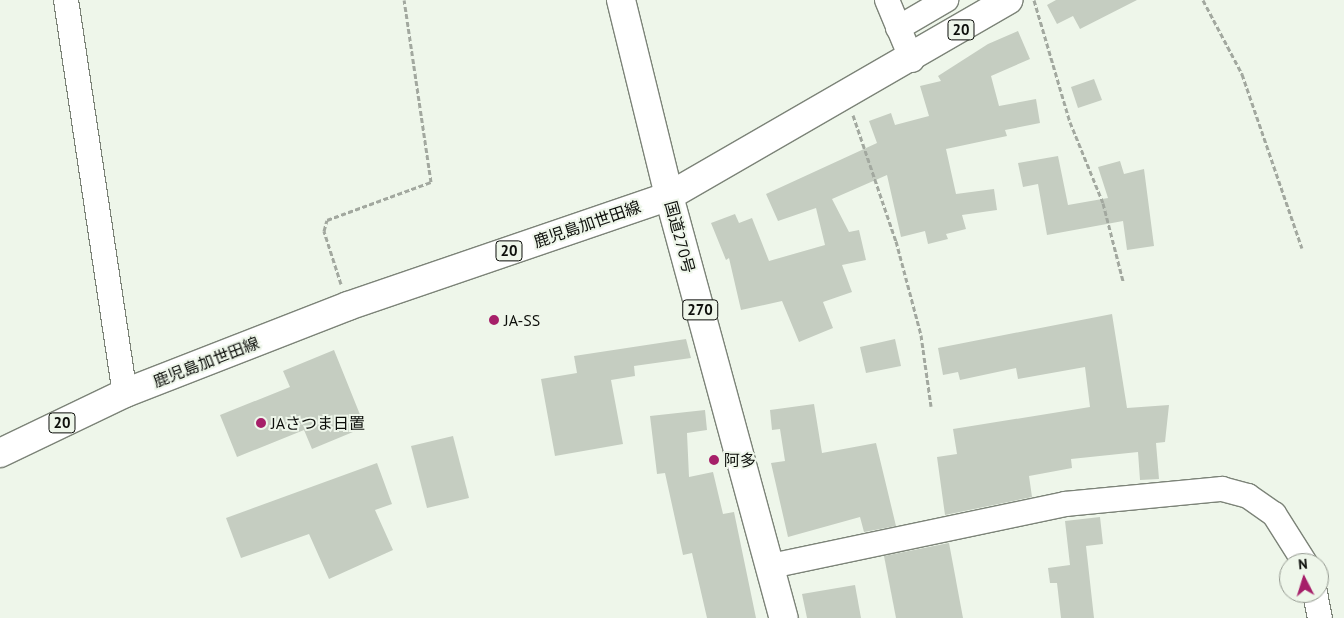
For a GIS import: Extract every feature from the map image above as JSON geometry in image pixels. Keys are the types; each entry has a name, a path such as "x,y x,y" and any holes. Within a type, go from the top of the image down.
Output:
{"main road":[{"name":"国道270号","path":"621,0 669,196 784,618"},
{"name":"鹿児島加世田線","path":"0,453 125,394 348,306 669,196 846,94 912,60 1009,0"}],"street":[{"path":"66,0 125,394"},
{"path":"887,0 912,60"},
{"path":"898,28 946,0"},
{"path":"771,566 1066,504 1222,488 1248,496 1274,514 1299,553"},
{"path":"1317,603 1320,618"}],"path":[{"path":"348,306 324,231 327,220 431,182 404,0"},
{"path":"1034,0 1070,122 1103,203 1123,281"},
{"path":"1203,0 1242,74 1302,248"},
{"path":"846,94 896,241 920,335 931,406"}],"building":[{"path":"1056,0 1137,0 1080,29 1073,16 1057,24 1047,5"},
{"path":"1018,31 1030,59 991,76 999,106 1036,99 1040,123 1005,130 1007,136 946,149 956,194 994,189 997,210 962,215 966,229 946,234 948,239 928,244 925,231 901,237 887,175 832,199 849,232 859,230 866,260 842,265 852,292 823,302 833,328 799,342 782,301 741,310 729,258 726,260 711,223 735,214 739,223 752,218 769,261 825,245 816,208 778,221 766,194 877,143 869,121 891,113 895,125 929,116 920,86 941,81 938,76 988,44"},
{"path":"1094,79 1102,100 1078,108 1071,87"},
{"path":"1058,156 1068,205 1108,198 1098,167 1120,161 1124,174 1144,169 1154,246 1127,250 1123,221 1047,235 1038,184 1023,187 1018,163"},
{"path":"1112,314 1127,408 1169,405 1165,442 1156,443 1159,479 1140,480 1138,452 1071,459 1072,468 1029,476 1032,497 945,515 937,457 957,454 953,429 1090,407 1085,367 1018,379 1016,368 960,380 958,372 943,375 938,348"},
{"path":"686,339 691,358 634,366 635,376 611,380 623,444 555,456 541,379 577,373 574,356"},
{"path":"895,339 901,366 866,373 860,347"},
{"path":"334,350 365,427 312,449 304,430 237,457 220,415 290,387 283,371"},
{"path":"814,404 822,453 876,443 896,526 864,532 860,517 788,537 771,463 785,461 780,429 772,430 770,410"},
{"path":"705,410 707,430 687,433 689,477 713,472 723,514 734,512 756,618 707,618 692,553 683,555 665,473 657,474 650,416"},
{"path":"453,436 469,498 427,508 411,446"},
{"path":"377,463 392,504 375,510 393,550 329,579 309,534 241,558 226,518"},
{"path":"1100,517 1103,544 1086,546 1094,618 1061,618 1057,583 1050,583 1048,568 1070,565 1065,521"},
{"path":"949,543 963,618 896,618 884,556"},
{"path":"855,585 861,618 807,618 802,594"}],"place":[{"name":"JA-SS","path":"494,320"},
{"name":"JAさつま日置","path":"261,423"},
{"name":"阿多","path":"714,460"}]}
